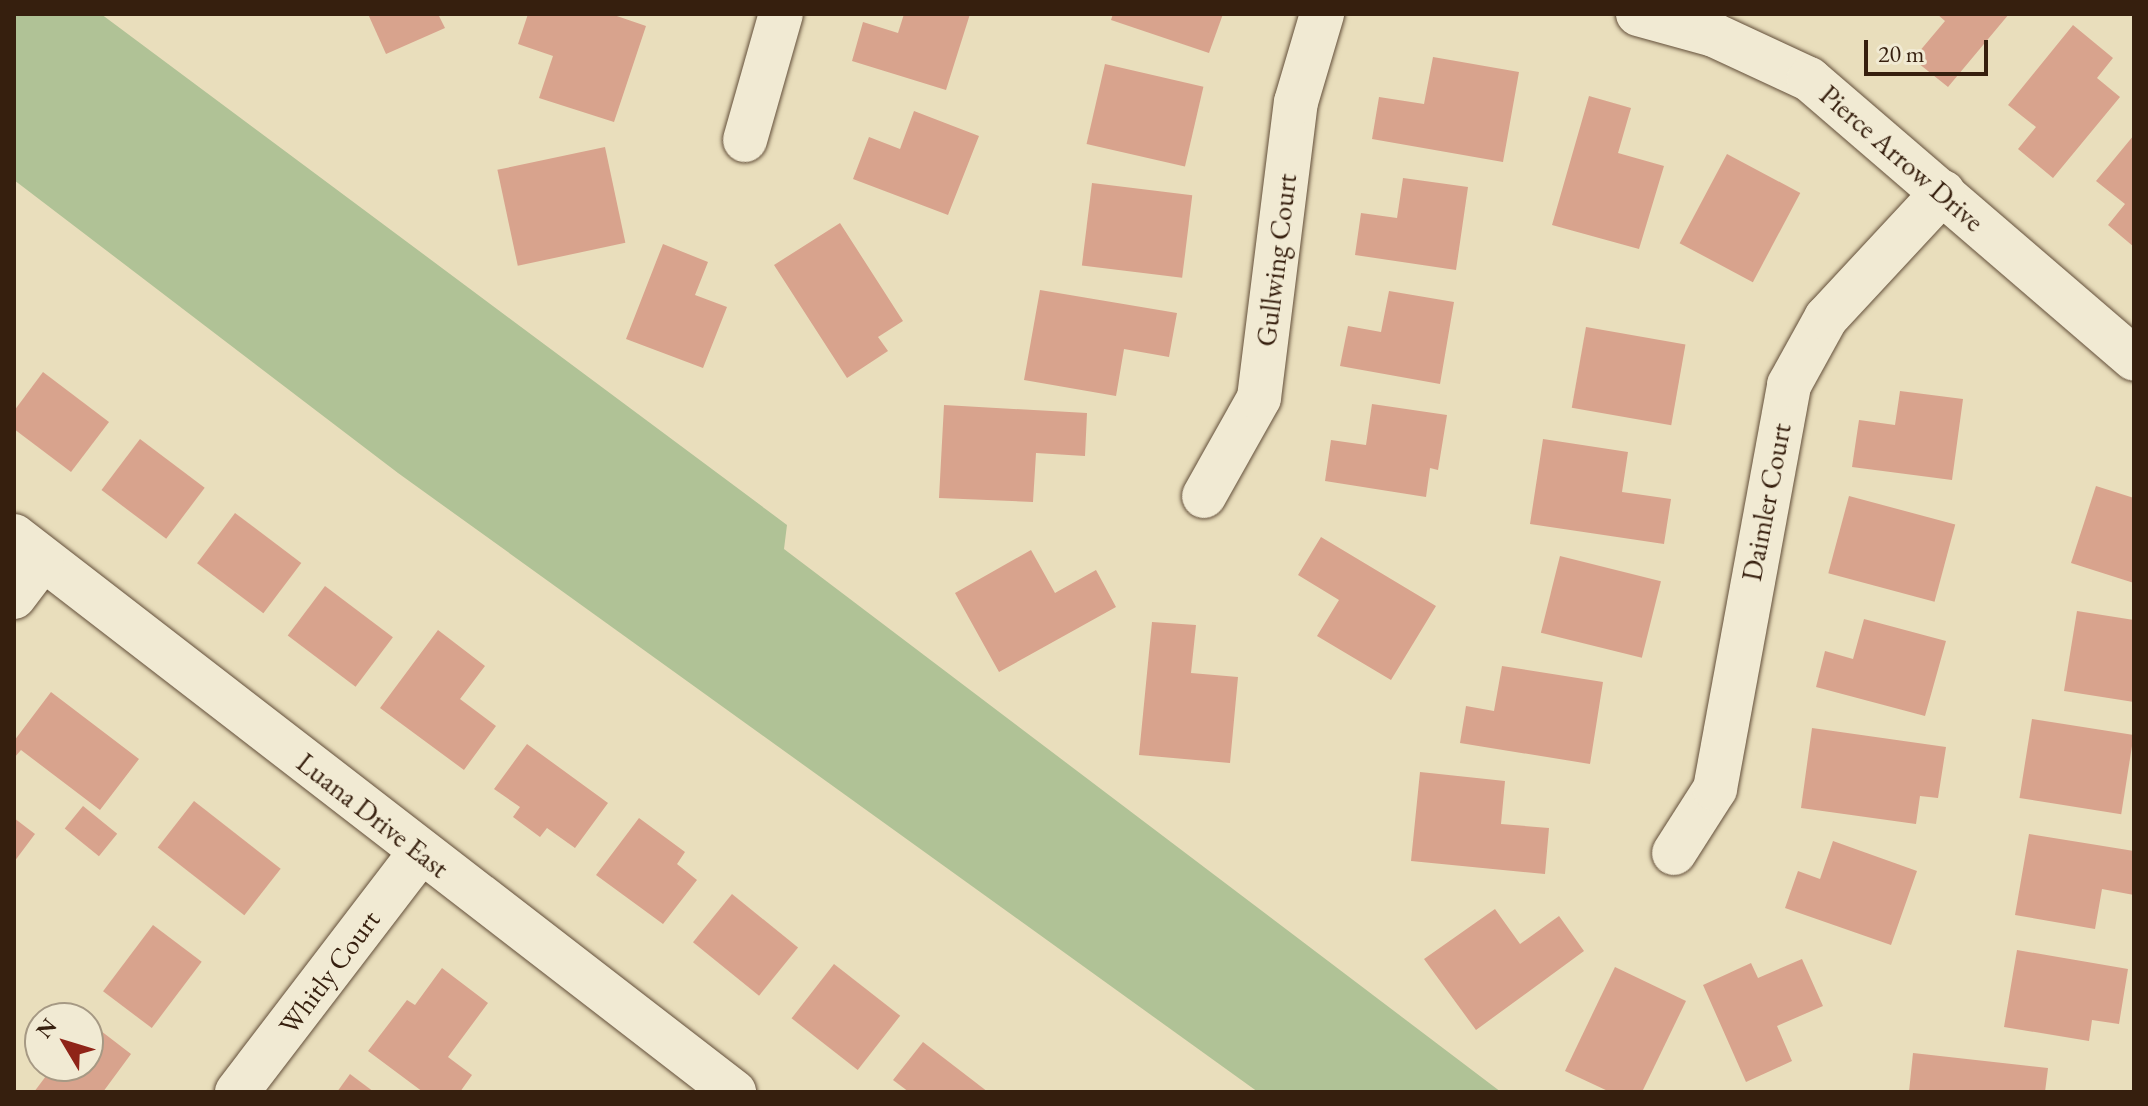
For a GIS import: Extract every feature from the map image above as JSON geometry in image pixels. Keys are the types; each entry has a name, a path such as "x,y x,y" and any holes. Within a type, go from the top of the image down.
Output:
{"street":[{"path":"745,140 781,14"},
{"name":"Gullwing Court","path":"1204,496 1259,398 1296,102 1322,14"},
{"name":"Pierce Arrow Drive","path":"1638,14 1714,35 1809,79 2134,359"},
{"name":"Daimler Court","path":"1674,853 1715,789 1789,385 1826,318 1943,192"},
{"path":"14,597 28,548"},
{"name":"Luana Drive East","path":"28,548 734,1092"},
{"name":"Whitly Court","path":"237,1092 421,851"}],"green space":[{"path":"14,14 101,14 787,525 784,549 1501,1092 1258,1092 398,473 14,180"}],"building":[{"path":"368,14 438,14 445,28 386,54"},
{"path":"528,14 611,14 646,26 614,122 539,98 553,56 518,44"},
{"path":"904,14 970,14 946,90 852,61 863,22 898,33"},
{"path":"1113,14 1223,14 1209,53 1111,20"},
{"path":"1937,14 2009,14 1948,87 1913,59 1945,21"},
{"path":"2073,25 2113,58 2097,78 2120,97 2053,178 2018,149 2036,127 2008,105"},
{"path":"1433,57 1519,72 1503,162 1372,139 1379,97 1424,104"},
{"path":"1105,64 1203,87 1185,167 1087,144"},
{"path":"1589,96 1631,108 1618,153 1664,166 1639,249 1552,225"},
{"path":"914,111 979,136 948,215 853,179 869,137 900,149"},
{"path":"2134,135 2134,247 2108,225 2125,204 2096,181"},
{"path":"605,147 625,243 518,266 497,170"},
{"path":"1727,154 1800,193 1753,282 1680,243"},
{"path":"1403,178 1468,187 1456,270 1355,255 1361,213 1397,218"},
{"path":"1092,183 1192,195 1182,278 1082,265"},
{"path":"840,223 903,321 878,337 888,351 847,378 774,265"},
{"path":"663,244 708,262 695,295 727,307 703,368 626,339"},
{"path":"1040,290 1177,313 1169,357 1124,349 1116,396 1024,380"},
{"path":"1389,291 1454,302 1440,384 1340,366 1348,326 1381,332"},
{"path":"1586,327 1685,345 1671,425 1572,408"},
{"path":"43,372 109,422 71,472 14,429 14,411"},
{"path":"1900,391 1963,399 1952,480 1852,467 1859,420 1895,425"},
{"path":"1372,404 1447,415 1438,470 1430,468 1426,497 1325,481 1331,440 1366,445"},
{"path":"944,405 1087,413 1085,456 1036,453 1033,502 939,498"},
{"path":"140,439 205,488 166,539 101,490"},
{"path":"1543,439 1628,452 1622,492 1671,499 1664,544 1530,524"},
{"path":"2096,486 2134,498 2134,583 2071,563"},
{"path":"1849,496 1955,524 1935,602 1828,573"},
{"path":"235,513 301,563 263,613 197,563"},
{"path":"1321,537 1436,606 1391,680 1317,636 1339,600 1298,575"},
{"path":"1031,550 1055,593 1096,570 1116,607 999,672 955,593"},
{"path":"1560,556 1661,581 1642,658 1541,633"},
{"path":"325,586 393,637 356,687 288,636"},
{"path":"2077,611 2134,620 2134,702 2064,691"},
{"path":"1864,619 1946,641 1925,716 1816,687 1825,651 1853,659"},
{"path":"1152,622 1196,625 1191,673 1238,677 1230,763 1139,755"},
{"path":"438,630 485,666 460,699 496,726 464,770 380,708"},
{"path":"1502,666 1603,682 1590,764 1460,743 1466,706 1494,711"},
{"path":"51,692 139,759 100,810 21,750 14,758 14,741"},
{"path":"2032,719 2134,735 2121,814 2019,798"},
{"path":"1812,728 1946,747 1938,798 1920,796 1916,824 1801,808"},
{"path":"527,744 608,803 575,848 547,828 540,837 513,817 520,807 494,789"},
{"path":"1420,772 1505,781 1501,824 1549,828 1545,874 1411,861"},
{"path":"194,801 281,869 244,915 158,847"},
{"path":"83,806 117,834 99,856 65,829"},
{"path":"14,818 35,834 14,862"},
{"path":"639,818 685,852 677,864 697,880 663,924 596,875"},
{"path":"2029,834 2134,851 2134,895 2102,889 2095,929 2015,915"},
{"path":"1833,841 1917,871 1891,945 1785,908 1798,871 1820,879"},
{"path":"732,894 798,947 759,996 693,942"},
{"path":"1495,909 1520,944 1559,916 1584,951 1476,1030 1424,959"},
{"path":"153,925 202,962 152,1028 103,991"},
{"path":"2017,950 2128,969 2119,1024 2092,1020 2089,1041 2004,1027"},
{"path":"1802,959 1823,1006 1777,1026 1792,1061 1746,1082 1703,985 1751,963 1758,978"},
{"path":"834,964 900,1016 858,1070 792,1018"},
{"path":"1615,967 1686,1001 1642,1092 1610,1092 1565,1071"},
{"path":"442,968 488,1003 448,1057 472,1075 460,1092 423,1092 368,1051 407,1000 415,1005"},
{"path":"104,1033 131,1054 103,1092 34,1092 42,1082 104,1082"},
{"path":"923,1042 988,1092 909,1092 893,1080"},
{"path":"1913,1053 2048,1068 2045,1092 1909,1092"},
{"path":"350,1074 374,1092 337,1092"}]}
